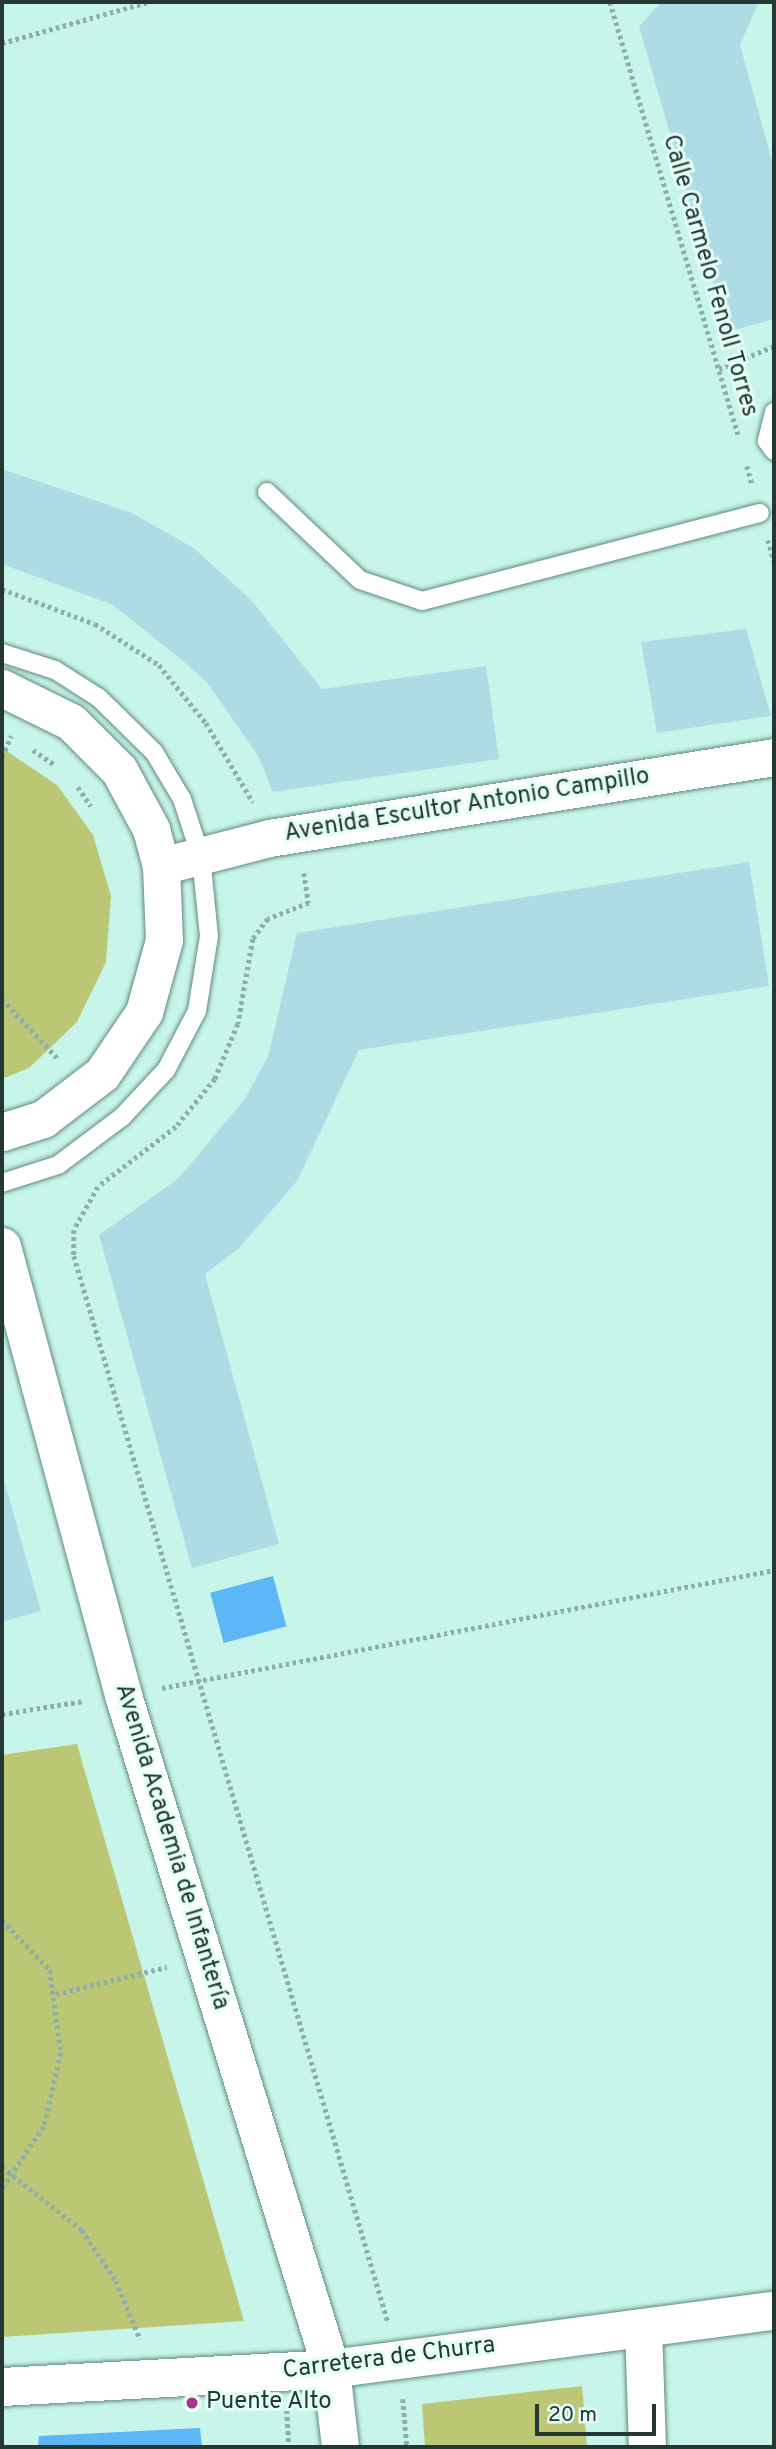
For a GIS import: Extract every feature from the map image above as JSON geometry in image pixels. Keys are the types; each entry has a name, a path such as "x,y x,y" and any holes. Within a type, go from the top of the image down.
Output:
{"street":[{"path":"2,688 71,722 119,770 151,829 161,866 164,940 144,1012 102,1074 43,1119 2,1132"},
{"name":"Avenida Escultor Antonio Campillo","path":"161,866 284,835 774,757"},
{"name":"Avenida Academia de Infantería","path":"2,1246 123,1695 331,2369 340,2447"},
{"name":"Carretera de Churra","path":"2,2388 331,2369 774,2311"},
{"path":"643,2327 647,2447"}],"lane":[{"path":"774,412 767,440 774,451"},
{"path":"267,492 359,580 422,601 760,513"},
{"path":"2,653 55,670 99,698 154,752 181,799 201,857 209,936 199,998 166,1070 122,1117 58,1165 2,1183"}],"path":[{"path":"2,43 148,2"},
{"name":"Calle Carmelo Fenoll Torres","path":"610,2 741,447"},
{"path":"719,369 774,346"},
{"path":"745,460 774,561"},
{"path":"2,589 95,624 159,665 206,723 284,835 309,903 268,919 253,939 238,1024 215,1079 176,1126 98,1187 74,1230 74,1256 400,2360 407,2447"},
{"path":"2,733 12,735 68,774"},
{"path":"2,757 12,735"},
{"path":"75,784 99,817"},
{"path":"2,999 59,1060"},
{"path":"52,1067 66,1053"},
{"path":"2,1714 123,1695 774,1570"},
{"path":"2,1920 33,1946 50,1970 56,1994 57,2083 44,2127 13,2177 2,2189"},
{"path":"56,1994 204,1958"},
{"path":"2,2167 82,2230 116,2281 132,2328 169,2378"}],"green space":[{"path":"2,748 57,785 93,835 111,896 106,962 77,1022 29,1068 2,1079"},
{"path":"77,1744 244,2321 2,2337 2,1755"},
{"path":"582,2386 587,2447 425,2447 422,2404"}],"water":[{"path":"273,1576 286,1626 224,1643 210,1593"},
{"path":"200,2428 202,2447 38,2447 39,2436"}],"building":[{"path":"661,2 759,2 740,45 774,168 774,319 727,332 639,26"},
{"path":"2,469 132,513 195,549 252,601 322,689 486,666 499,759 273,792 258,756 207,682 176,655 113,605 2,564"},
{"path":"746,629 771,716 657,733 641,642"},
{"path":"749,862 769,986 359,1050 297,1181 239,1248 205,1274 279,1544 192,1568 99,1235 179,1178 244,1100 268,1057 297,933"},
{"path":"2,1473 41,1611 2,1622"}],"place":[{"name":"Puente Alto","path":"192,2403"}]}
